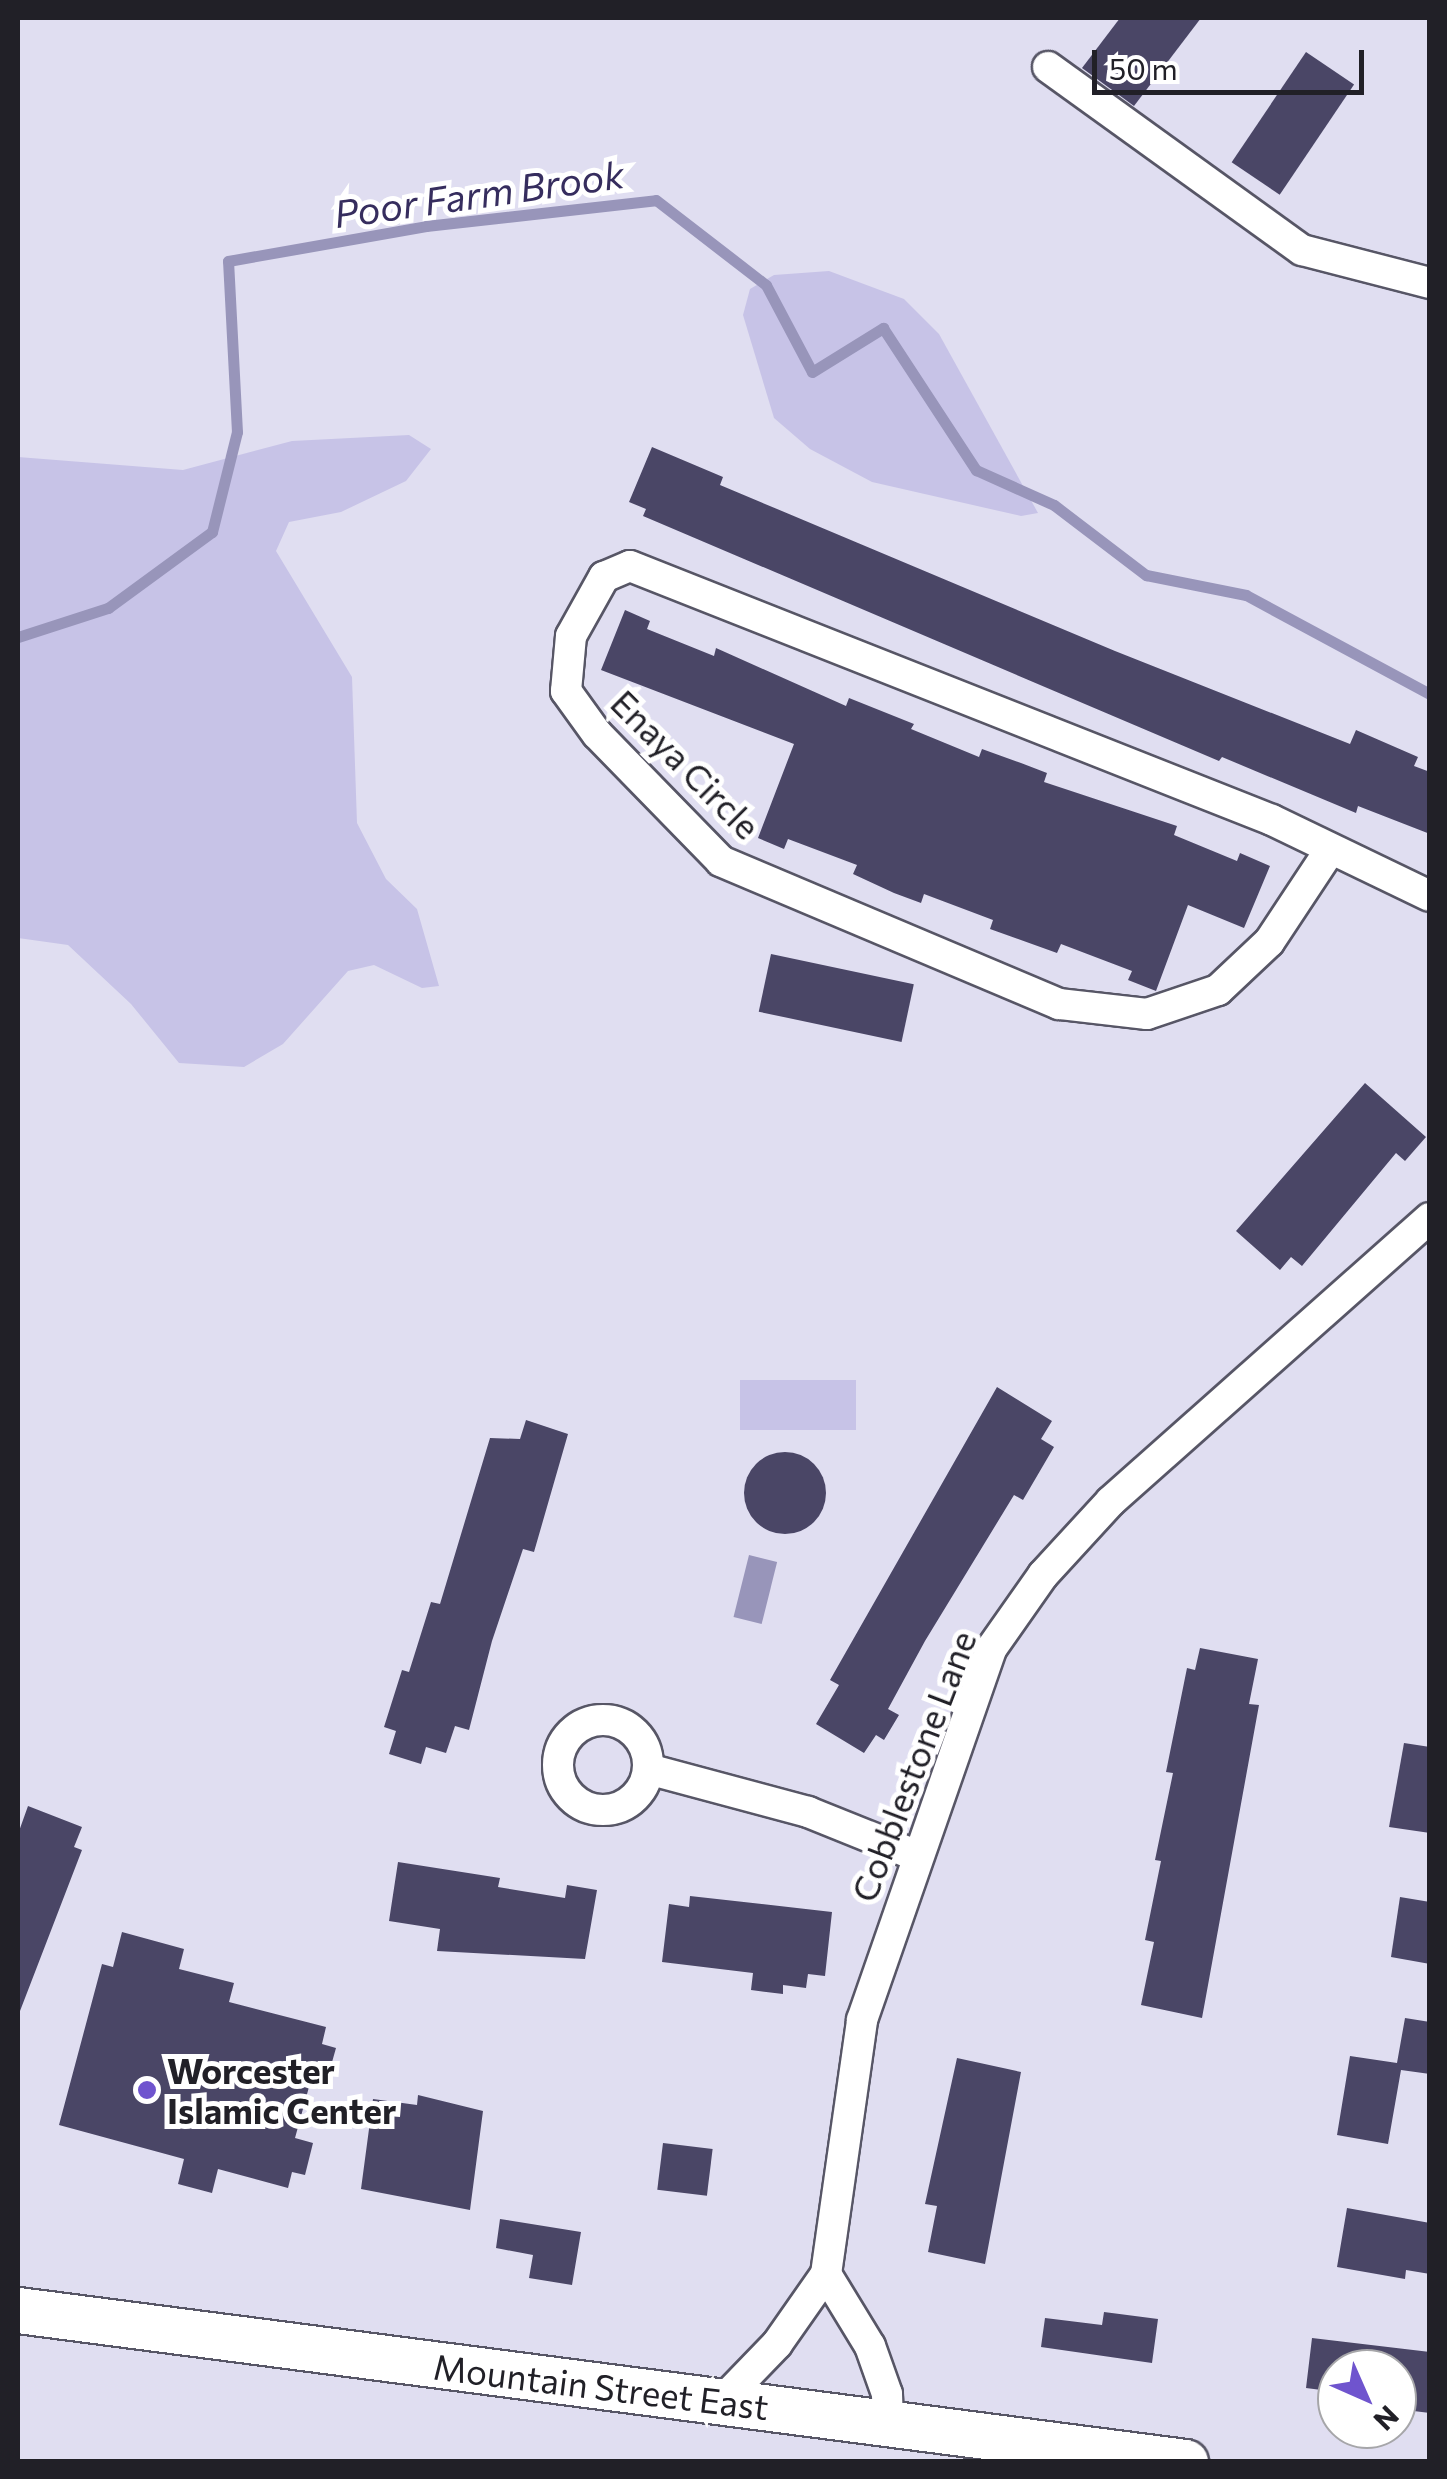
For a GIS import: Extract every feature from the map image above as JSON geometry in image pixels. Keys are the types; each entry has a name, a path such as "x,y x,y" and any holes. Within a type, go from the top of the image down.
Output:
{"main road":[{"name":"Mountain Street East","path":"18,2310 1185,2462"}],"street":[{"path":"1048,68 1302,250 1430,283"},
{"name":"Enaya Circle","path":"1330,850 1269,942 1218,990 1148,1014 1059,1004 721,861 597,734 566,691 571,636 604,578 630,566 1272,820 1430,896"},
{"name":"Cobblestone Lane","path":"720,2402 777,2344 826,2274 862,2020 915,1855 991,1649 1043,1575 1165,1449 1430,1218"},
{"path":"648,1770 808,1812 915,1855"},
{"path":"826,2274 870,2346 887,2394 888,2422"}],"shaded area":[{"path":"829,271 904,299 939,334 1038,513 1021,516 872,482 810,449 774,418 743,315 750,289 774,275"},
{"path":"409,435 431,449 406,481 341,512 289,522 276,551 352,677 357,823 386,879 417,909 439,986 422,988 374,965 348,971 283,1044 244,1067 179,1063 131,1004 68,945 18,938 18,457 183,470 292,441"},
{"path":"740,1380 856,1380 856,1430 740,1430"},
{"path":"749,1555 777,1562 762,1624 734,1617"}],"building":[{"path":"1120,18 1201,18 1134,106 1082,68"},
{"path":"1306,52 1354,84 1280,195 1232,162"},
{"path":"652,447 723,477 720,485 1115,651 1350,744 1356,730 1418,757 1414,766 1430,772 1430,834 1358,806 1356,813 1222,757 1219,761 643,516 646,509 629,502"},
{"path":"625,610 650,621 647,629 714,656 716,648 846,706 849,698 914,724 911,729 979,757 982,749 1047,773 1044,782 1177,826 1174,835 1237,861 1240,853 1270,866 1244,928 1188,905 1156,991 1128,980 1132,971 1061,944 1057,953 990,929 993,920 924,894 921,903 894,893 853,874 857,865 788,839 784,849 758,838 794,744 601,670"},
{"path":"771,954 914,984 902,1042 759,1012"},
{"path":"1365,1083 1426,1137 1405,1161 1396,1153 1302,1266 1291,1257 1280,1270 1236,1231"},
{"path":"997,1387 1052,1421 1041,1439 1054,1447 1023,1500 1014,1495 925,1641 888,1709 899,1715 884,1740 876,1735 864,1753 816,1724 839,1685 830,1680"},
{"path":"526,1420 568,1434 534,1552 523,1549 492,1641 469,1730 455,1726 446,1753 426,1747 421,1764 389,1754 396,1731 384,1727 402,1670 409,1672 431,1602 440,1604 490,1438 520,1439"},
{"path":"785,1452 801,1455 814,1464 823,1477 823,1509 814,1522 801,1531 785,1534 769,1531 756,1522 747,1509 744,1493 747,1477 756,1464 769,1455"},
{"path":"1200,1648 1258,1659 1249,1704 1259,1705 1202,2018 1141,2005 1154,1942 1145,1940 1161,1861 1155,1860 1173,1773 1166,1772 1187,1668 1195,1670"},
{"path":"1404,1743 1430,1747 1430,1833 1389,1827"},
{"path":"28,1806 82,1827 74,1847 82,1850 20,2011 18,1834"},
{"path":"398,1862 500,1878 498,1887 565,1898 567,1885 597,1890 585,1959 437,1951 440,1929 389,1921"},
{"path":"690,1896 832,1912 825,1976 808,1974 806,1988 783,1985 783,1994 751,1990 753,1973 662,1962 669,1904 689,1907"},
{"path":"1400,1897 1430,1902 1430,1964 1391,1957"},
{"path":"122,1932 184,1949 179,1969 234,1983 229,2002 326,2027 322,2044 336,2048 327,2080 312,2076 295,2138 313,2143 305,2175 292,2172 288,2188 218,2169 212,2193 178,2184 184,2159 59,2125 102,1964 113,1967"},
{"path":"1405,2018 1430,2022 1430,2074 1401,2070 1388,2144 1337,2135 1350,2056 1397,2063"},
{"path":"957,2058 1021,2072 985,2264 928,2252 937,2206 925,2204"},
{"path":"418,2095 483,2111 470,2210 361,2189 373,2099 417,2105"},
{"path":"663,2143 713,2149 707,2196 657,2190"},
{"path":"1347,2208 1430,2223 1430,2274 1406,2270 1405,2279 1337,2267"},
{"path":"500,2219 581,2232 572,2285 529,2278 533,2255 496,2248"},
{"path":"1104,2312 1158,2319 1152,2363 1041,2347 1045,2318 1102,2325"},
{"path":"1312,2338 1405,2349 1317,2349 1317,2389 1306,2388"},
{"path":"1417,2350 1430,2352 1430,2413 1417,2411"}],"waterway":[{"name":"Poor Farm Brook","path":"18,637 108,608 212,532 237,432 228,261 426,226 656,200 766,285 812,372 883,328 976,470 1054,505 1146,575 1246,595 1430,694"}],"place":[{"name":"Worcester Islamic Center","path":"147,2090"}]}
